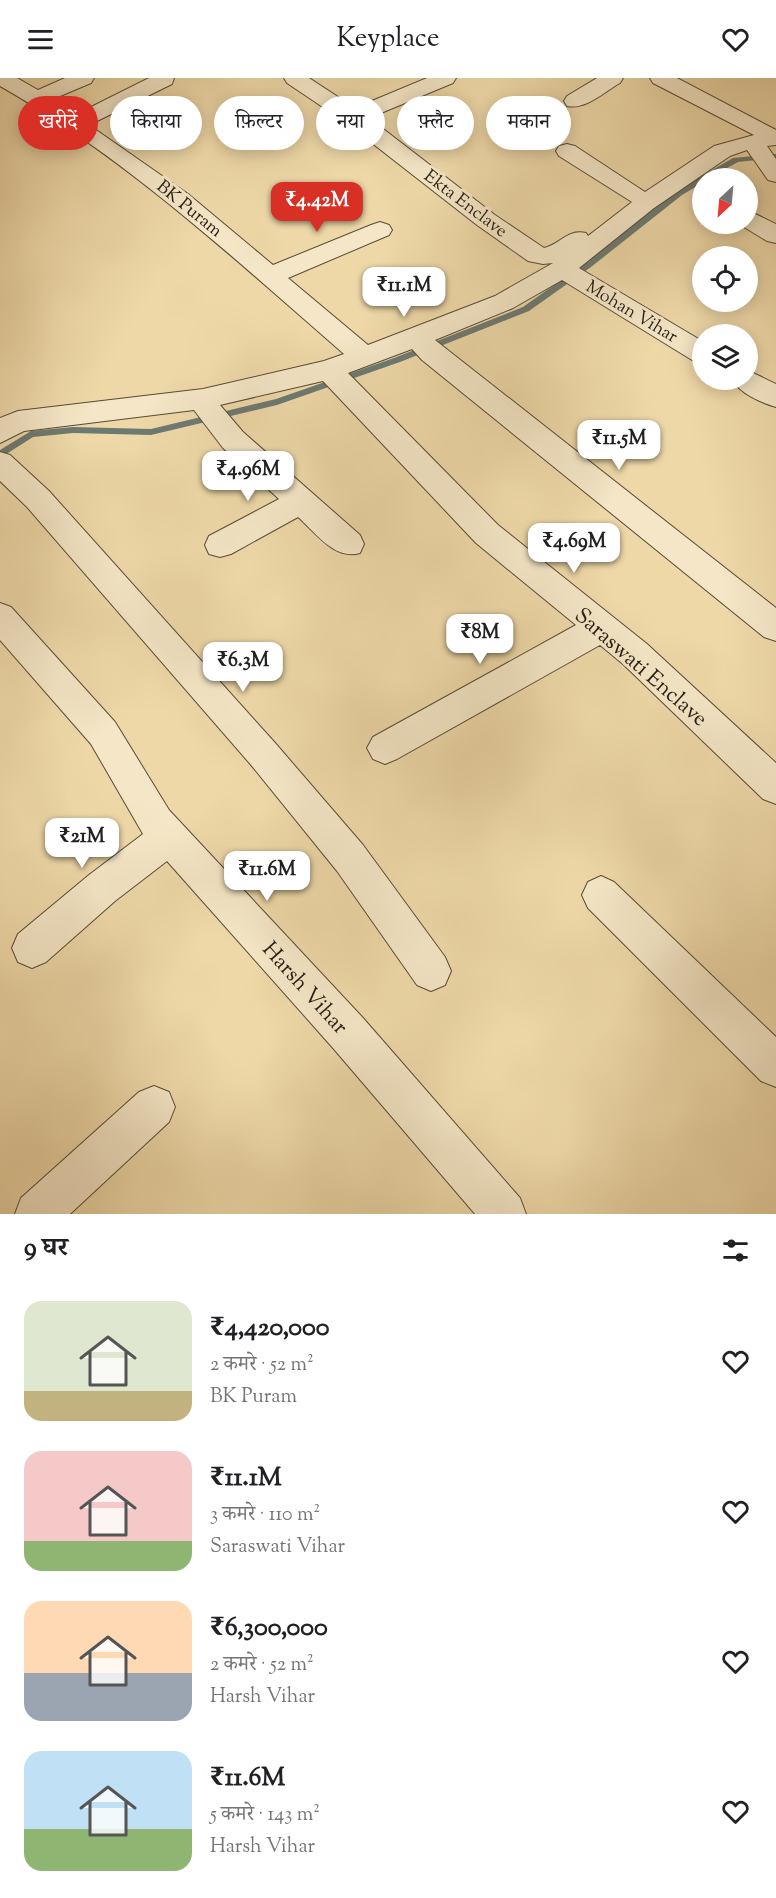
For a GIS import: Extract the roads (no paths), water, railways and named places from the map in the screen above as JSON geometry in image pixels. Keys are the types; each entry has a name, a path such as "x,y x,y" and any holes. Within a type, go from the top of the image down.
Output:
{"street":[{"name":"BK Puram","path":"2,78 34,96"},
{"path":"42,96 83,78"},
{"name":"Ekta Enclave","path":"295,78 322,96"},
{"path":"385,103 445,78"},
{"path":"575,101 612,78"},
{"path":"661,78 757,127 767,151 722,151 705,168"},
{"path":"98,111 164,79"},
{"name":"BK Puram","path":"98,141 180,199 364,356"},
{"name":"Ekta Enclave","path":"385,142 537,255 567,270"},
{"path":"567,151 636,196"},
{"path":"567,270 636,196 669,174 692,180"},
{"path":"0,432 18,421 210,412 336,378 364,356 423,344 567,270 692,181"},
{"path":"758,224 776,235"},
{"path":"270,276 380,230"},
{"name":"Mohan Vihar","path":"567,270 692,347"},
{"path":"423,344 776,627"},
{"name":"Saraswati Enclave","path":"336,378 487,534 600,628 635,654 776,787"},
{"path":"758,387 776,397"},
{"path":"210,412 299,502 349,544"},
{"path":"0,463 38,500 264,755 350,858 430,970"},
{"path":"220,544 299,502"},
{"name":"Harsh Vihar","path":"0,617 103,733 156,822 348,1033 504,1214"},
{"path":"385,747 600,628"},
{"path":"32,948 102,888 169,836"},
{"path":"601,895 776,1066"},
{"path":"37,1214 154,1107"}],"waterway":[{"path":"722,168 736,160 776,156"},
{"path":"0,455 31,434 73,430 151,432 277,402 397,360 526,309 588,265 679,193 692,186"}]}
